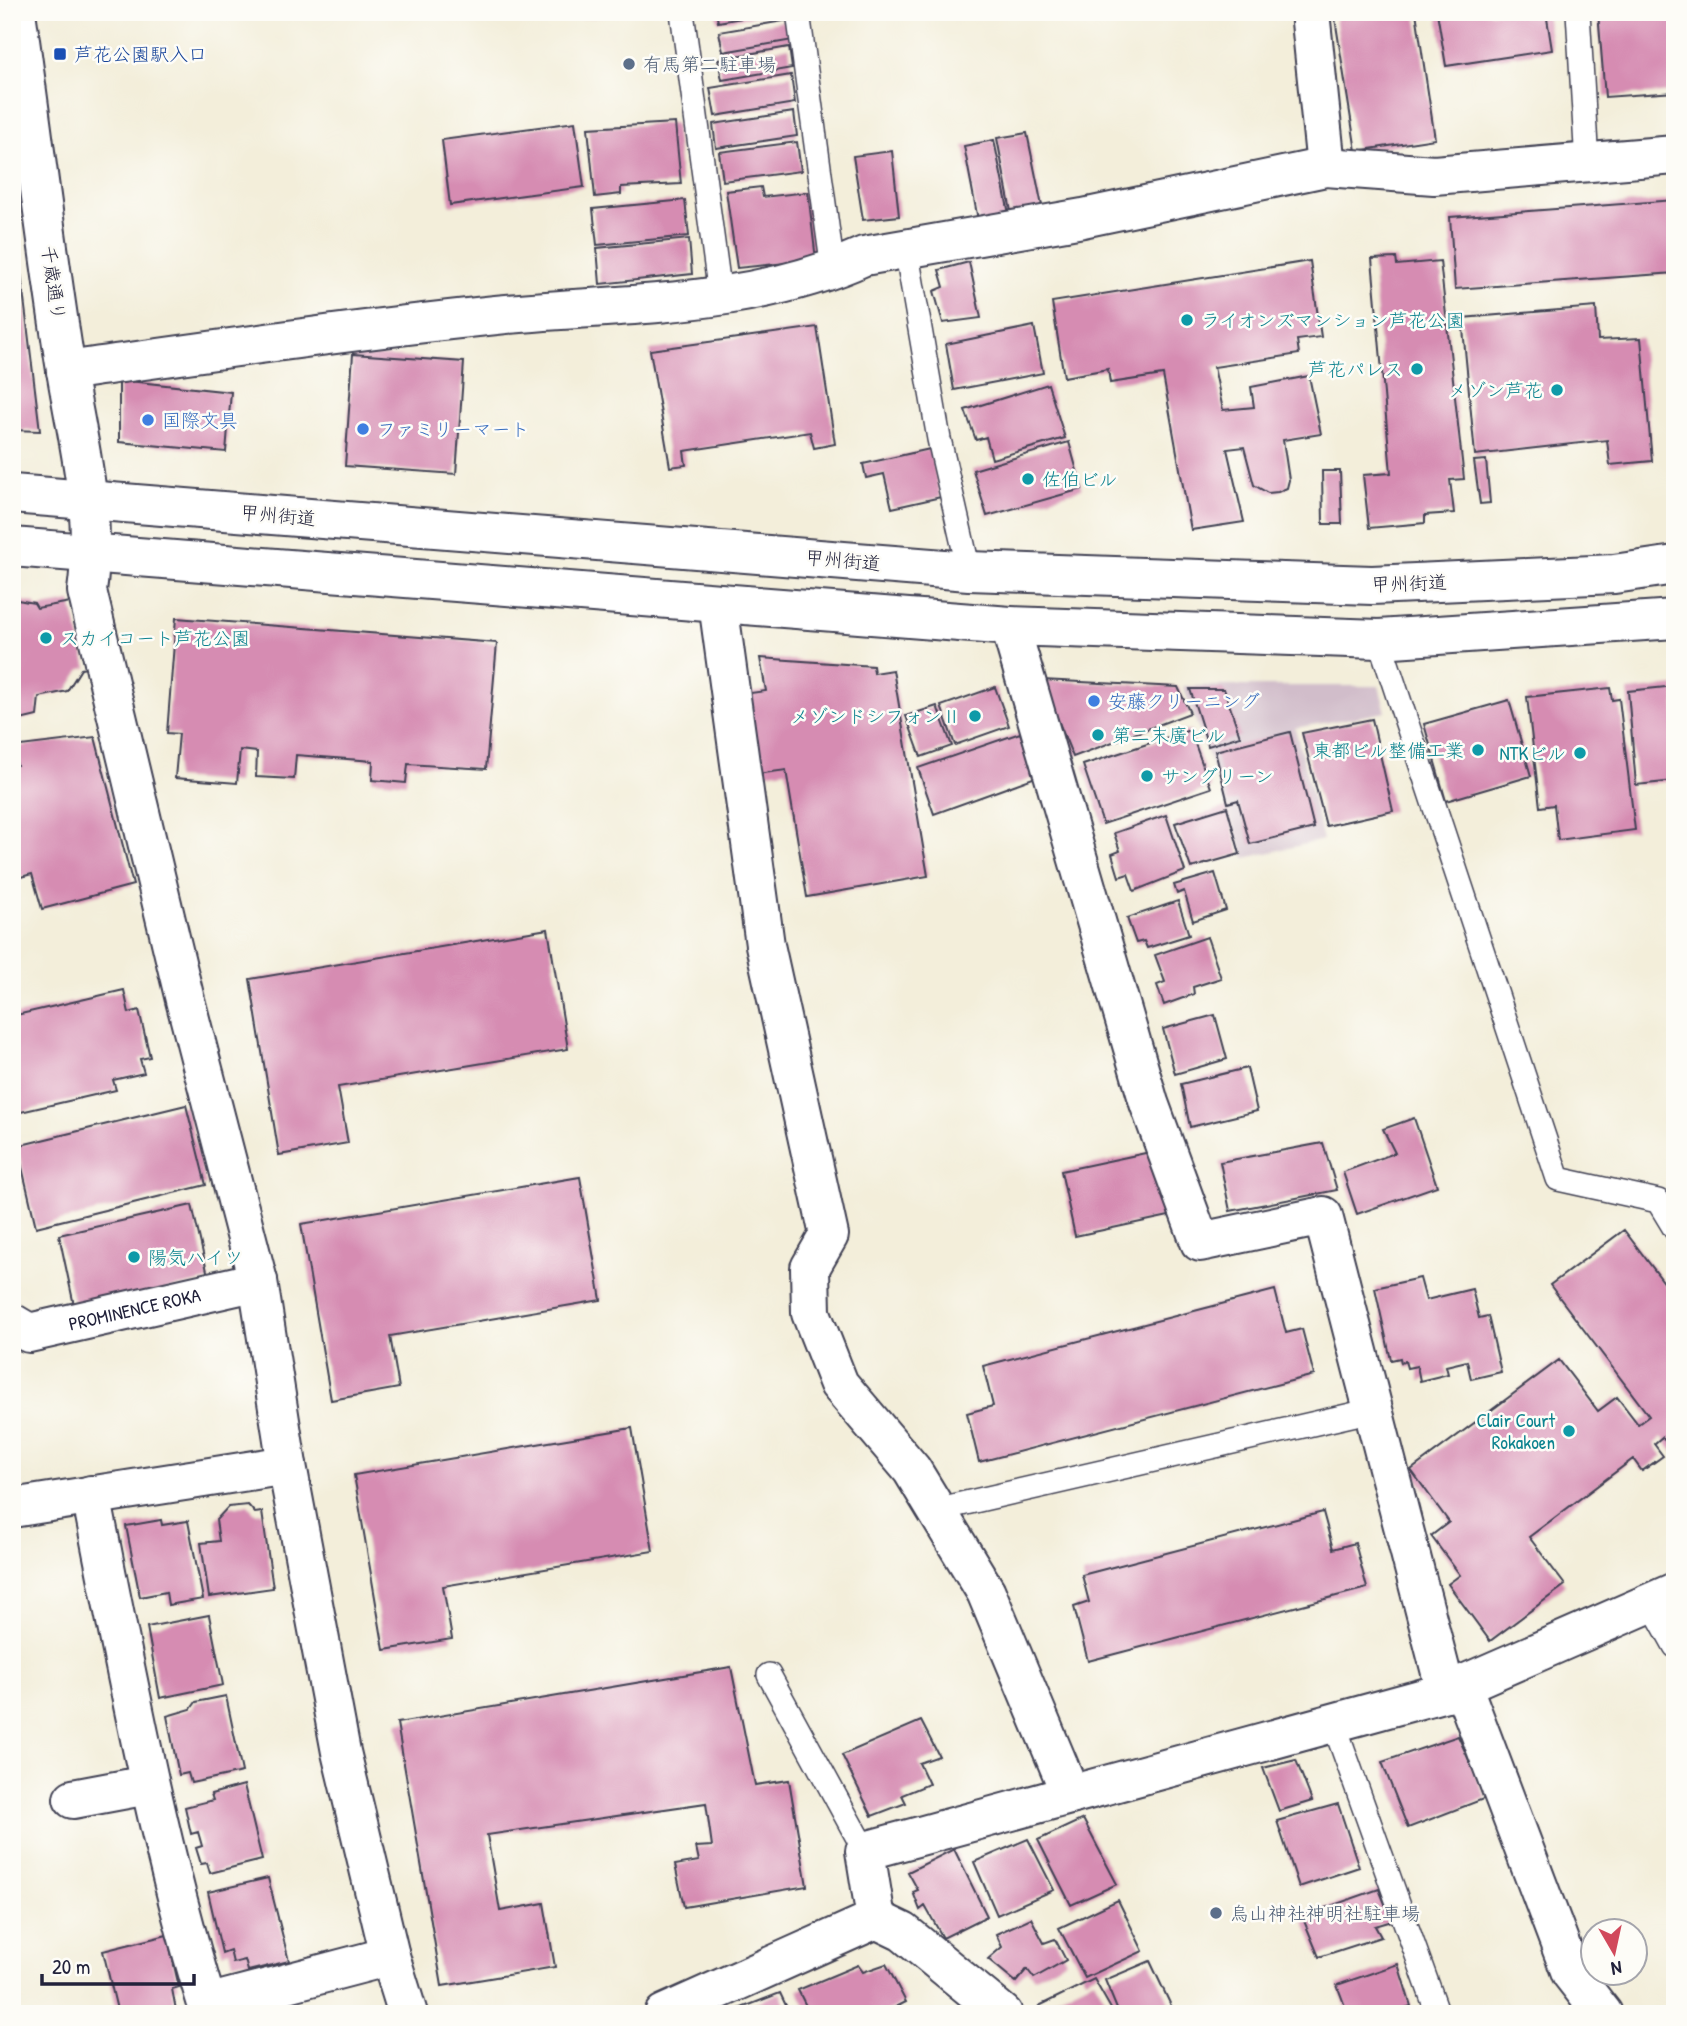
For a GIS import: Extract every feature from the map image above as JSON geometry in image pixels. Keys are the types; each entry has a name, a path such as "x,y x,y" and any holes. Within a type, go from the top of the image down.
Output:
{"main road":[{"name":"千歳通り","path":"16,12 66,371 89,500 92,554 87,591 185,1000 258,1281 287,1465 341,1752 390,1956 408,2014"},
{"path":"1310,12 1326,167"},
{"path":"66,371 494,315 720,295 787,284 833,270 864,256 1083,218 1326,167 1434,175 1675,155"},
{"name":"甲州街道","path":"12,494 969,570 1371,584 1614,574 1675,565"},
{"path":"12,547 1010,626 1380,639 1675,619"},
{"path":"719,603 765,945 829,1235 810,1268 811,1313 839,1384 912,1470 986,1592 1071,1795"},
{"path":"1010,626 1149,1103 1199,1242 1323,1216 1373,1410 1454,1689 1571,1973 1603,2014"},
{"name":"PROMINENCE ROKA","path":"12,1323 29,1333 258,1281"},
{"path":"12,1508 287,1465"},
{"path":"91,1495 148,1785 179,1912 208,2004 390,1956"},
{"path":"876,1919 865,1851 1454,1689 1663,1598"},
{"path":"72,1799 148,1785"},
{"path":"664,2014 876,1919 903,1932 1003,2014"}],"lane":[{"path":"682,12 720,295"},
{"path":"798,12 833,270"},
{"path":"1578,12 1587,164"},
{"path":"906,248 939,439 969,570"},
{"path":"1380,639 1558,1179 1658,1201 1675,1229"},
{"path":"935,1510 1373,1410"},
{"path":"1663,1598 1675,1646"},
{"path":"769,1675 865,1851"},
{"path":"1334,1724 1438,2014"}],"shaded area":[{"path":"1183,686 1379,686 1386,712 1295,728 1323,840 1245,858"}],"building":[{"path":"576,12 626,12 626,14 576,19"},
{"path":"716,12 764,12 765,14 718,22"},
{"path":"1334,12 1416,12 1435,139 1356,151"},
{"path":"1437,12 1546,12 1552,50 1446,66"},
{"path":"1598,12 1675,12 1675,92 1605,97"},
{"path":"789,20 793,40 723,52 719,32"},
{"path":"789,47 792,68 722,80 718,59"},
{"path":"791,75 795,103 715,116 710,88"},
{"path":"794,112 797,136 716,148 713,124"},
{"path":"575,122 584,187 450,205 442,140"},
{"path":"675,123 681,184 621,187 621,194 595,197 588,128"},
{"path":"1027,133 1043,211 1012,217 997,138"},
{"path":"994,140 1010,219 979,225 964,146"},
{"path":"797,142 801,171 723,181 719,152"},
{"path":"892,151 899,216 863,220 853,156"},
{"path":"761,187 763,197 808,192 816,260 737,268 726,191"},
{"path":"685,200 689,236 597,245 593,209"},
{"path":"1675,200 1675,273 1455,289 1450,217"},
{"path":"689,239 692,274 600,284 597,248"},
{"name":"芦花パレス","path":"1396,258 1397,265 1440,261 1464,479 1450,480 1454,513 1425,515 1425,523 1369,528 1363,475 1391,473 1372,259"},
{"name":"ライオンズマンション芦花公園","path":"1310,261 1321,337 1297,340 1299,354 1214,367 1223,410 1254,407 1251,387 1309,376 1321,434 1283,440 1289,480 1287,488 1278,492 1268,493 1254,485 1244,447 1227,449 1244,522 1191,530 1163,375 1110,383 1108,369 1064,377 1052,302"},
{"path":"969,262 981,318 943,323 934,291 944,287 939,270"},
{"path":"21,274 40,431 12,430 12,275"},
{"name":"メゾン芦花","path":"1596,307 1598,340 1641,338 1652,461 1610,465 1607,440 1475,455 1462,318"},
{"path":"1034,326 1043,373 954,390 946,344"},
{"path":"817,327 835,444 814,448 810,432 684,451 686,465 670,467 650,350"},
{"path":"353,354 464,362 456,474 345,466"},
{"path":"119,380 231,392 226,452 119,442"},
{"path":"1048,384 1065,438 992,459 986,437 976,440 965,410"},
{"name":"佐伯ビル","path":"1069,442 1082,489 987,516 973,470"},
{"path":"930,449 941,497 892,508 884,474 866,478 863,464"},
{"path":"1486,460 1490,503 1480,504 1474,461"},
{"path":"1322,471 1340,471 1342,524 1323,524"},
{"name":"スカイコート芦花公園","path":"12,599 34,603 37,608 71,602 87,668 81,669 67,691 39,697 37,716 12,722"},
{"path":"176,618 497,643 486,769 408,764 406,783 372,780 373,761 296,755 294,779 256,777 257,752 240,750 237,783 175,778 179,734 167,733"},
{"path":"760,658 873,666 874,673 893,670 928,876 807,897 786,770 757,774 743,694 766,691"},
{"name":"第二末廣ビル","path":"1042,680 1178,687 1190,713 1073,757"},
{"path":"1675,686 1675,781 1636,785 1628,691"},
{"name":"メゾンドシフォンⅡ","path":"995,687 1009,726 955,745 941,706"},
{"name":"NTKビル","path":"1610,688 1612,700 1619,699 1635,830 1558,840 1554,805 1540,807 1527,697"},
{"path":"1190,689 1224,689 1240,736 1208,746"},
{"name":"東都ビル整備工業","path":"1509,700 1531,776 1446,801 1424,724"},
{"path":"937,706 952,746 921,757 906,716"},
{"name":"東都ビル整備工業","path":"1372,719 1393,811 1326,826 1302,733"},
{"name":"サングリーン","path":"1190,730 1211,788 1103,824 1083,765"},
{"path":"1290,732 1314,828 1250,844 1238,800 1228,803 1215,751"},
{"path":"1020,733 1036,777 934,814 918,768"},
{"path":"95,737 133,885 42,909 32,874 13,879 18,898 12,899 12,766 17,765 12,747"},
{"path":"1227,807 1240,854 1191,868 1175,823"},
{"path":"1166,815 1185,871 1134,891 1128,874 1119,877 1112,854 1120,851 1114,833"},
{"path":"1215,873 1226,910 1193,921 1184,891 1177,894 1174,885"},
{"path":"1178,901 1189,935 1147,948 1144,941 1136,943 1127,918"},
{"path":"548,929 568,1049 338,1087 348,1143 279,1155 250,979"},
{"path":"1207,937 1221,978 1193,987 1194,994 1164,1005 1157,985 1165,982 1155,955"},
{"path":"124,990 129,1013 139,1010 150,1057 140,1059 144,1073 113,1080 116,1090 12,1114 12,1016"},
{"path":"1215,1015 1227,1059 1175,1074 1163,1029"},
{"path":"1247,1068 1257,1111 1190,1127 1181,1084"},
{"path":"186,1105 206,1185 36,1227 17,1146"},
{"path":"1414,1118 1437,1186 1357,1214 1343,1172 1395,1153 1383,1129"},
{"path":"1323,1143 1337,1190 1230,1211 1220,1162"},
{"path":"1155,1151 1169,1216 1075,1236 1061,1171"},
{"path":"580,1177 601,1300 390,1336 399,1388 331,1400 301,1224"},
{"name":"陽気ハイツ","path":"192,1205 209,1280 75,1310 59,1235"},
{"name":"Clair Court Rokakoen","path":"1624,1230 1675,1297 1675,1454 1662,1437 1654,1444 1663,1456 1642,1471 1633,1459 1529,1537 1565,1585 1490,1641 1448,1584 1460,1575 1431,1536 1449,1522 1411,1470 1559,1360 1598,1411 1617,1397 1638,1424 1649,1416 1550,1285"},
{"path":"1420,1278 1426,1300 1472,1289 1479,1318 1488,1316 1501,1372 1471,1379 1467,1361 1446,1366 1448,1374 1420,1381 1417,1366 1407,1368 1405,1361 1401,1363 1400,1358 1391,1360 1375,1288"},
{"path":"1275,1290 1286,1333 1302,1329 1314,1375 979,1462 967,1413 993,1406 983,1366"},
{"path":"632,1428 653,1551 443,1586 452,1639 384,1650 354,1475"},
{"path":"248,1505 255,1513 262,1512 273,1588 209,1597 201,1543 219,1541 216,1520 228,1507"},
{"path":"1323,1512 1333,1549 1355,1543 1367,1588 1088,1661 1074,1607 1089,1602 1082,1575"},
{"path":"161,1520 162,1525 188,1521 203,1599 168,1605 166,1592 140,1597 126,1526"},
{"path":"209,1615 223,1685 160,1698 147,1627"},
{"path":"731,1667 755,1785 789,1780 807,1886 684,1907 675,1865 699,1861 696,1847 712,1846 706,1803 487,1835 500,1911 544,1903 555,1967 442,1986 397,1723"},
{"path":"226,1696 242,1772 191,1783 188,1773 179,1775 167,1716 191,1709 196,1702"},
{"path":"921,1721 939,1756 919,1763 929,1784 902,1795 906,1803 872,1816 842,1755"},
{"path":"1458,1736 1486,1798 1408,1828 1382,1762"},
{"path":"1296,1760 1312,1801 1279,1811 1263,1768"},
{"path":"244,1785 262,1860 210,1873 207,1863 201,1864 196,1848 202,1846 198,1832 191,1834 185,1807 213,1800 211,1794"},
{"path":"1338,1804 1359,1867 1299,1887 1277,1821"},
{"path":"1083,1819 1117,1884 1071,1905 1038,1840"},
{"path":"1028,1839 1054,1890 997,1915 974,1862"},
{"path":"954,1849 987,1916 943,1938 925,1906 920,1910 913,1892 918,1890 908,1872"},
{"path":"268,1878 289,1961 248,1971 245,1960 233,1963 230,1950 222,1953 208,1892"},
{"path":"1379,1889 1392,1921 1375,1926 1381,1937 1319,1957 1302,1916"},
{"path":"1118,1900 1143,1951 1085,1978 1059,1928"},
{"path":"1031,1918 1044,1943 1055,1939 1066,1960 1034,1978 1027,1969 1016,1982 988,1959 1002,1947 996,1934"},
{"path":"167,1935 179,1987 172,1989 176,2010 162,2014 118,2014 103,1951"},
{"path":"1150,1961 1175,2014 1119,2014 1105,1980"},
{"path":"886,1964 906,2002 882,2014 810,2014 798,1990 858,1965 863,1972"},
{"path":"1398,1964 1411,2006 1388,2014 1348,2014 1337,1985"},
{"path":"1094,1979 1114,2014 1044,2014 1039,2006"},
{"path":"780,1993 790,2014 726,2014"}],"place":[{"name":"芦花公園駅入口","path":"60,54"},
{"name":"有馬第二駐車場","path":"629,64"},
{"name":"ライオンズマンション芦花公園","path":"1187,320"},
{"name":"芦花パレス","path":"1417,369"},
{"name":"メゾン芦花","path":"1557,390"},
{"name":"国際文具","path":"148,420"},
{"name":"ファミリーマート","path":"363,429"},
{"name":"佐伯ビル","path":"1028,479"},
{"name":"スカイコート芦花公園","path":"46,638"},
{"name":"安藤クリーニング","path":"1094,701"},
{"name":"メゾンドシフォンⅡ","path":"975,716"},
{"name":"第二末廣ビル","path":"1098,735"},
{"name":"東都ビル整備工業","path":"1478,750"},
{"name":"NTKビル","path":"1580,753"},
{"name":"サングリーン","path":"1147,776"},
{"name":"陽気ハイツ","path":"134,1257"},
{"name":"Clair Court Rokakoen","path":"1569,1431"},
{"name":"烏山神社神明社駐車場","path":"1216,1913"}]}
